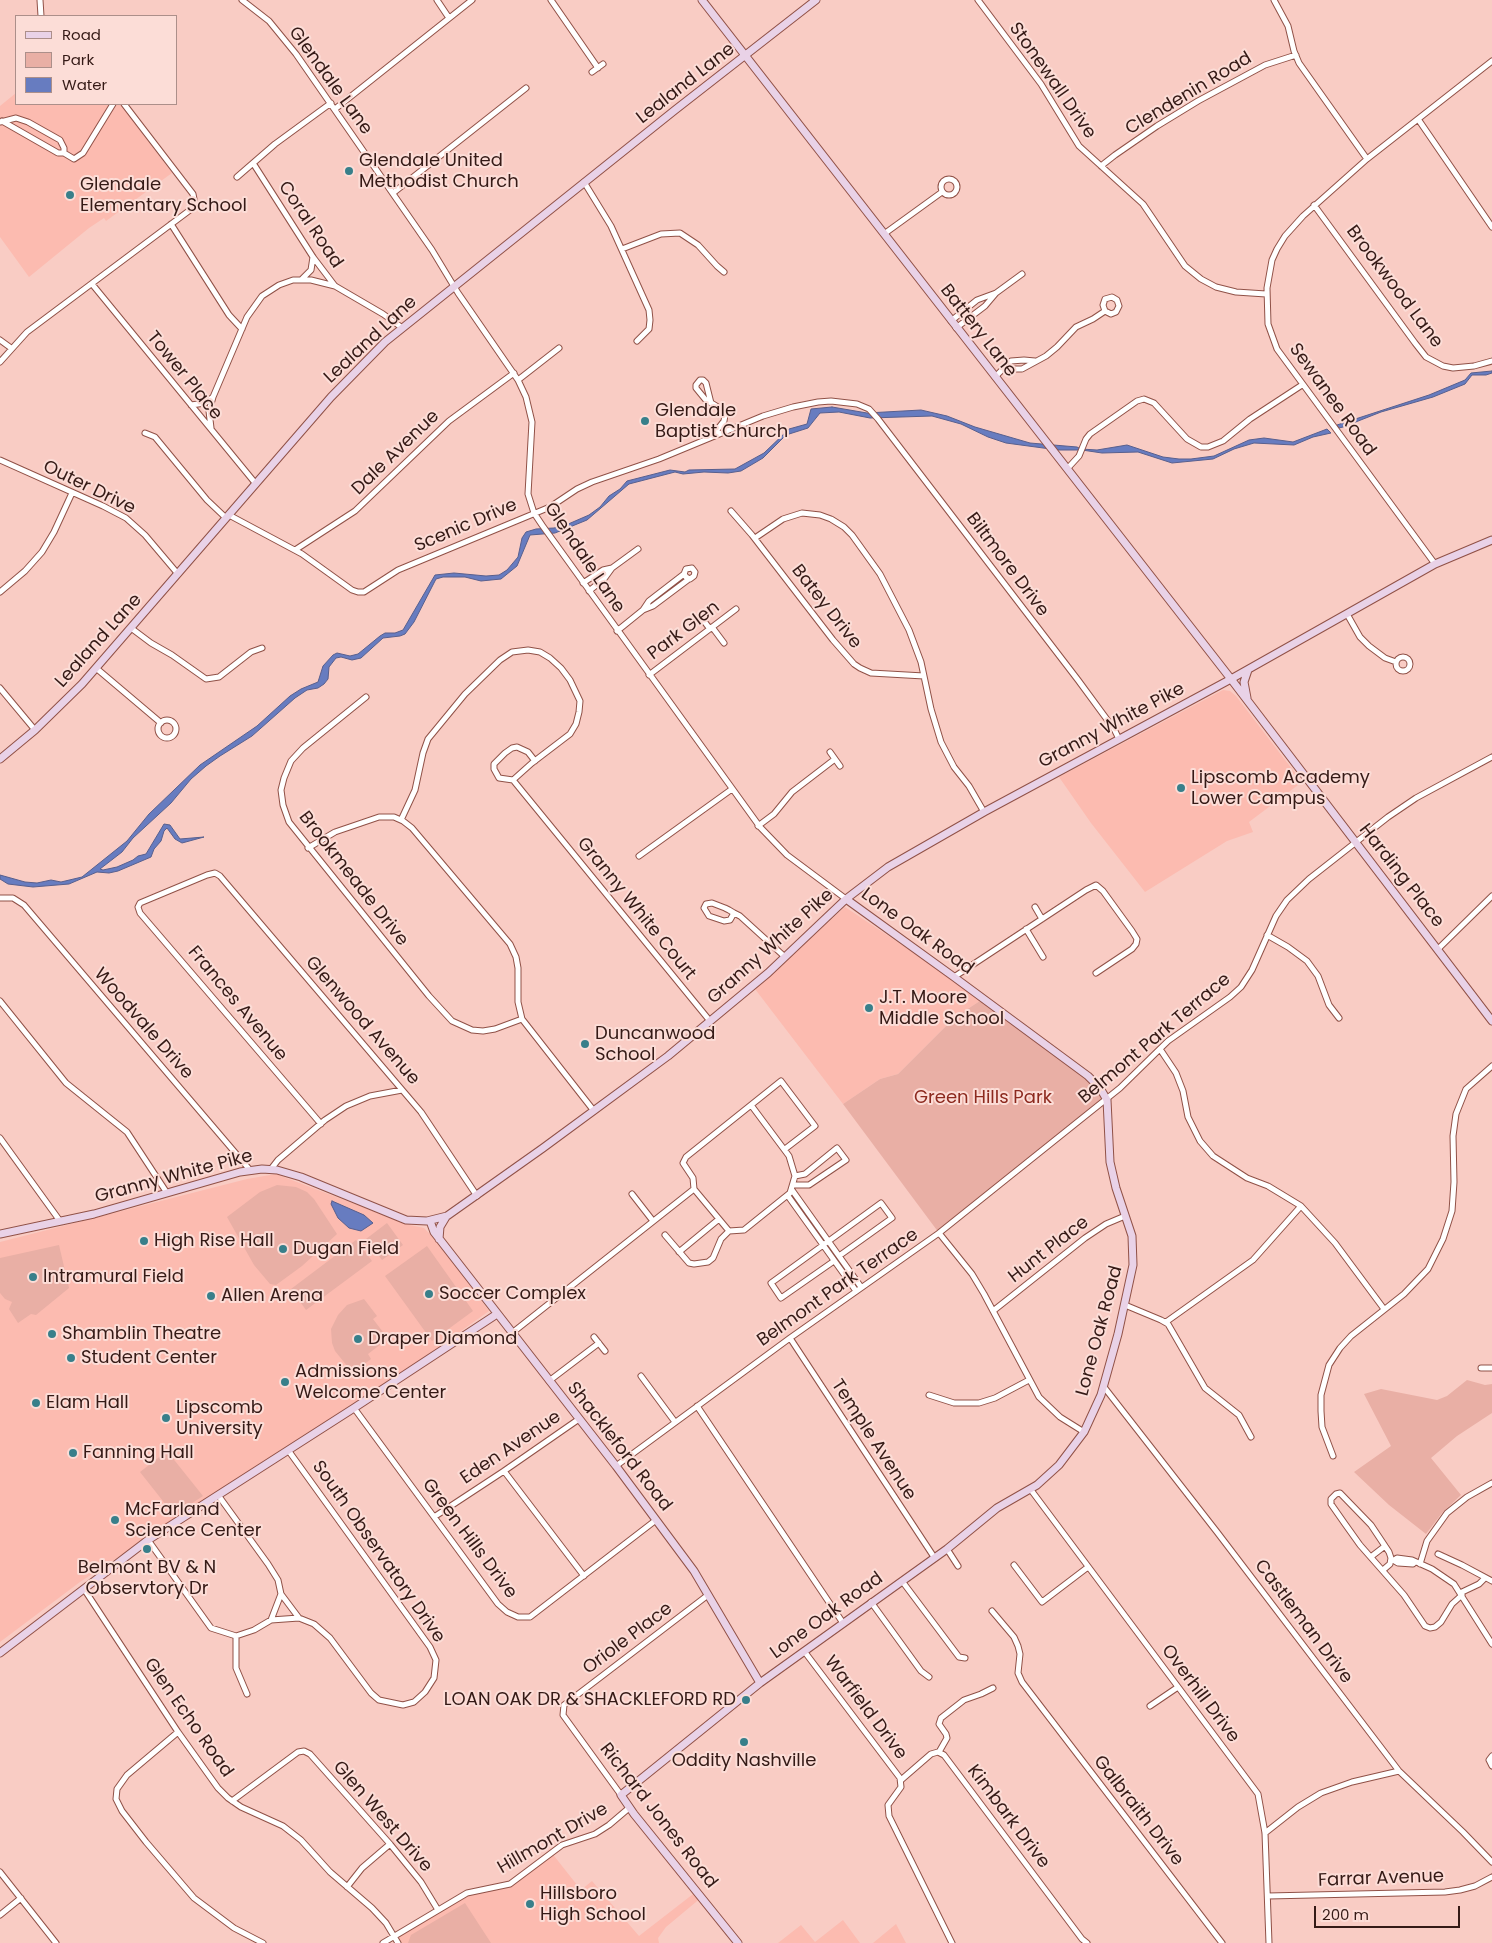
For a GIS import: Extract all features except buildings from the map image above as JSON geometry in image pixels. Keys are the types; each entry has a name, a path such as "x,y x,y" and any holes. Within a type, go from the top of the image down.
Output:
{"street":[{"path":"40,0 41,15"},
{"name":"Glendale Lane","path":"242,0 252,6 284,38 444,267 454,285 514,373 526,397 532,422 528,489 534,513 552,540 758,826 787,856 846,899"},
{"path":"252,6 255,0"},
{"path":"437,0 449,18"},
{"path":"335,109 472,0"},
{"path":"551,0 600,66 592,72"},
{"name":"Battery Lane","path":"702,0 1231,679"},
{"name":"Lealand Lane","path":"0,760 35,730 96,668 346,380 401,327 816,0"},
{"name":"Stonewall Drive","path":"978,0 1041,84 1079,146 1143,204 1180,260 1193,274 1208,284 1223,289 1266,294"},
{"path":"1274,0 1288,26 1296,55 1307,75 1367,159"},
{"name":"Clendenin Road","path":"1101,166 1157,126 1198,101 1265,65 1296,55"},
{"name":"Sewanee Road","path":"1435,564 1280,354 1273,339 1267,315 1266,294 1270,269 1279,246 1291,228 1314,205 1367,159 1492,61"},
{"path":"393,193 526,88"},
{"path":"236,177 275,144 331,103"},
{"path":"1,121 58,153 64,153 74,159 80,157 112,105"},
{"path":"0,362 11,348 31,329 192,208 195,202 193,194 125,105"},
{"path":"1,121 16,118 28,122 60,140 64,153"},
{"path":"1418,119 1492,228"},
{"name":"Coral Road","path":"253,163 313,257 335,286 384,314 401,327"},
{"path":"584,182 606,218 644,296 650,315 649,330 637,341"},
{"path":"884,234 942,192"},
{"name":"Brookwood Lane","path":"1314,205 1426,356 1443,366 1453,368 1474,366 1492,361"},
{"path":"171,224 229,316 242,329"},
{"path":"622,249 659,234 680,234 698,245 724,272"},
{"path":"301,279 311,270 313,257"},
{"path":"954,325 979,312 996,293 1022,274"},
{"path":"211,431 209,411 213,397 251,310 262,296 283,283 301,279 335,286"},
{"name":"Tower Place","path":"92,284 256,484"},
{"path":"954,325 977,300 996,293"},
{"path":"1005,369 1022,369 1035,362 1054,350 1074,328 1105,311"},
{"path":"0,340 11,348"},
{"path":"518,380 559,348"},
{"path":"995,377 1013,361 1035,362"},
{"name":"Dale Avenue","path":"296,550 355,512 449,422 514,373"},
{"path":"1067,469 1079,456 1090,434 1128,406 1142,399 1154,403 1183,436 1201,447 1220,443 1241,426 1302,385"},
{"path":"191,405 205,403 213,397"},
{"name":"Scenic Drive","path":"296,550 343,584 358,592 368,591 398,570 550,507 577,489 592,482 654,461 772,413 812,402 857,404 871,410"},
{"path":"711,403 721,409 725,415 724,421 717,430 718,434"},
{"name":"Biltmore Drive","path":"871,410 1078,680 1114,729 1119,739"},
{"path":"145,433 155,437 207,500 227,516 296,550"},
{"name":"Outer Drive","path":"0,460 108,508 131,522 145,535 178,574"},
{"path":"0,592 29,567 42,552 54,532 72,493"},
{"name":"Batey Drive","path":"731,511 755,538 833,640 854,664 871,673 924,676"},
{"path":"755,538 770,526 783,519 802,513 824,516 844,527 856,540 884,582 910,633 924,676 941,742 954,767 969,786 984,812"},
{"name":"Granny White Pike","path":"0,1234 60,1221 250,1170 270,1169 318,1183 399,1218 413,1221 430,1221 447,1216 657,1064 785,957 846,899 888,867 984,812 1231,679 1435,564 1492,540"},
{"path":"583,583 603,570 612,568 638,549"},
{"path":"589,591 607,577 612,568"},
{"path":"617,631 684,574 688,568 694,570 695,575 653,606 643,610"},
{"path":"684,574 689,578"},
{"path":"664,590 668,595"},
{"name":"Park Glen","path":"649,675 736,609"},
{"path":"1347,614 1360,637 1369,646 1385,658 1396,662"},
{"path":"700,616 724,643"},
{"path":"131,628 150,643 172,655 199,676 208,680 219,676 250,653 262,648"},
{"path":"400,820 412,798 425,746 432,733 465,694 500,660 512,652 528,650 545,655 561,668 570,680 580,702 577,718 570,734 513,780 498,778 494,769 494,764 505,753 517,747 528,752 535,761"},
{"path":"96,668 161,723"},
{"path":"1248,703 1244,682 1249,669"},
{"name":"Harding Place","path":"1231,679 1492,1020"},
{"path":"208,680 208,686"},
{"path":"0,688 35,730"},
{"name":"Brookmeade Drive","path":"366,697 299,752 291,762 284,775 281,790 285,813 291,827 452,1021 472,1030 483,1031 495,1029 522,1019"},
{"path":"830,752 840,766"},
{"name":"Belmont Park Terrace","path":"616,1466 790,1338 939,1232 1120,1088 1179,1033 1230,998 1241,987 1252,970 1267,934 1280,911 1299,887 1388,817 1425,792 1492,757"},
{"path":"758,826 774,814 792,792 835,759"},
{"name":"Granny White Court","path":"513,780 710,1021"},
{"path":"639,856 732,789"},
{"path":"308,848 336,832 368,819 384,816 400,820 409,825 510,944 516,957 518,968 518,1002 522,1019 594,1111"},
{"name":"Frances Avenue","path":"214,873 142,902 138,907 140,913 321,1124"},
{"name":"Glenwood Avenue","path":"214,873 228,885 428,1120 477,1196"},
{"path":"954,977 1091,886 1096,885 1132,930 1136,942 1132,948 1096,973"},
{"path":"1438,949 1492,896"},
{"name":"Woodvale Drive","path":"0,898 13,898 24,905 250,1170"},
{"name":"Lone Oak Road","path":"621,1795 760,1683 947,1549 1001,1505 1031,1490 1059,1465 1084,1432 1104,1387 1125,1305 1134,1256 1132,1236 1114,1184 1110,1162 1109,1115 1106,1098 1093,1081 846,899"},
{"path":"734,913 730,920 724,921 709,916 704,908 706,904 712,903 734,913 750,924 785,957"},
{"path":"1035,907 1042,919"},
{"path":"1026,929 1043,957"},
{"path":"1267,934 1288,946 1307,961 1318,976 1329,1004 1339,1018"},
{"path":"0,1001 66,1084 127,1132 167,1193"},
{"path":"1160,1049 1176,1073 1183,1091 1188,1117 1200,1141 1213,1156 1247,1178 1268,1186 1301,1206 1335,1243 1384,1309"},
{"path":"1333,1456 1322,1427 1321,1395 1329,1365 1340,1348 1352,1336 1404,1294 1428,1269 1443,1239 1452,1210 1454,1182 1452,1136 1456,1114 1466,1089 1492,1066"},
{"path":"729,1231 694,1189 692,1176 683,1165 684,1160 781,1081 815,1126 785,1149"},
{"path":"270,1169 321,1124 353,1102 370,1096 402,1090"},
{"path":"665,1235 687,1262 691,1264 710,1261 721,1239 729,1231 744,1230 788,1196 795,1176 791,1161 785,1149 751,1105"},
{"path":"0,1138 60,1221"},
{"path":"792,1188 809,1185 846,1160 837,1148 805,1174 795,1176"},
{"path":"792,1188 861,1287"},
{"path":"512,1333 694,1189"},
{"path":"632,1194 653,1221"},
{"path":"788,1196 856,1291"},
{"path":"834,1261 781,1298 771,1283 881,1203 892,1218 839,1256"},
{"path":"1166,1322 1253,1260 1301,1206"},
{"path":"440,1239 440,1227 447,1216"},
{"name":"Hunt Place","path":"994,1312 1085,1238 1106,1224 1125,1216"},
{"path":"679,1252 719,1219"},
{"name":"Shackleford Road","path":"430,1221 440,1239 616,1466 694,1571 760,1683"},
{"path":"939,1232 972,1274 1039,1396 1051,1410 1084,1432"},
{"path":"1125,1305 1166,1322 1206,1388 1239,1415 1250,1437"},
{"path":"0,1653 148,1540 497,1314"},
{"path":"594,1337 605,1351"},
{"name":"Temple Avenue","path":"790,1338 934,1557"},
{"path":"549,1381 599,1343"},
{"path":"1481,1368 1492,1368"},
{"path":"641,1376 675,1422"},
{"path":"929,1395 954,1404 979,1403 988,1401 1029,1380"},
{"name":"Castleman Drive","path":"1104,1387 1217,1532 1399,1772 1492,1862"},
{"path":"697,1406 843,1623"},
{"name":"Green Hills Drive","path":"354,1408 498,1604 507,1612 518,1617 530,1617 656,1520"},
{"name":"Eden Avenue","path":"434,1517 579,1419"},
{"name":"South Observatory Drive","path":"288,1450 430,1648 436,1660 434,1678 425,1692 414,1702 403,1704 379,1700 371,1693 330,1638 314,1624 299,1618"},
{"path":"504,1471 584,1576"},
{"path":"1418,1563 1427,1540 1447,1513 1467,1497 1492,1482"},
{"name":"Overhill Drive","path":"1031,1490 1258,1794 1265,1833 1268,1943"},
{"path":"1393,1560 1371,1525 1348,1500 1340,1493 1334,1496 1331,1504 1360,1545 1372,1556 1404,1595 1425,1626 1435,1627 1441,1622 1452,1604 1461,1594 1479,1584 1485,1578"},
{"path":"218,1494 268,1564 278,1580 281,1594 299,1618"},
{"path":"148,1540 213,1629 236,1636 254,1630 271,1620 299,1618"},
{"path":"1372,1556 1385,1546"},
{"path":"947,1549 958,1566"},
{"path":"1438,1554 1492,1581"},
{"path":"1383,1570 1397,1558 1412,1560 1454,1584 1492,1644"},
{"path":"1014,1565 1042,1602 1088,1567"},
{"path":"902,1581 956,1653 962,1658 966,1658"},
{"name":"Glen Echo Road","path":"84,1589 201,1767 218,1788 232,1801 290,1831 301,1840 330,1872 372,1908 395,1936 398,1943"},
{"path":"271,1620 281,1594"},
{"name":"Oriole Place","path":"564,1705 708,1595"},
{"path":"871,1602 921,1671 929,1676"},
{"name":"Galbraith Drive","path":"992,1611 1014,1637 1020,1654 1018,1673 1032,1695 1222,1943"},
{"path":"236,1636 236,1668 247,1694"},
{"name":"Warfield Drive","path":"804,1651 901,1780 901,1789 888,1805 889,1816 952,1943"},
{"path":"1150,1706 1178,1686"},
{"path":"901,1780 929,1755 939,1752 947,1738 938,1723 941,1718 964,1700 993,1688"},
{"name":"Richard Jones Road","path":"564,1705 563,1716 630,1808 738,1943"},
{"path":"178,1732 126,1775 117,1789 116,1799 122,1811 146,1842 194,1898 234,1928 263,1943"},
{"name":"Glen West Drive","path":"232,1801 298,1752 304,1751 310,1754 390,1844 421,1882 438,1910"},
{"name":"Kimbark Drive","path":"939,1752 949,1761 1082,1941 1087,1943"},
{"path":"1492,1756 1490,1760 1492,1766"},
{"path":"1265,1833 1292,1811 1321,1793 1352,1782 1399,1772"},
{"name":"Hillmont Drive","path":"383,1943 467,1893 510,1884 562,1845 595,1834 630,1808"},
{"path":"347,1887 362,1868 390,1844"},
{"path":"0,1872 56,1943"},
{"name":"Farrar Avenue","path":"1268,1896 1445,1892 1475,1886 1492,1877"},
{"path":"0,1915 21,1898"}],"shaded area":[{"name":"Glendale Elementary School","path":"15,94 15,105 121,105 172,173 106,221 104,218 89,228 29,277 0,237 0,106"},
{"name":"Lipscomb Academy Lower Campus","path":"1223,690 1230,691 1236,696 1302,782 1249,822 1253,832 1227,841 1145,892 1091,823 1059,777"},
{"name":"J.T. Moore Middle School","path":"845,907 983,999 955,1017 898,1074 880,1079 843,1104 755,989"},
{"name":"Lipscomb University","path":"276,1174 410,1225 424,1228 437,1241 489,1311 425,1357 80,1582 0,1642 0,1242 247,1179"},
{"name":"Hillsboro High School","path":"551,1852 581,1890 592,1881 639,1936 697,1891 702,1897 666,1927 658,1938 659,1943 398,1943 395,1936 459,1897 517,1883"},
{"path":"843,1920 860,1943 778,1943 801,1925 815,1942"},
{"path":"896,1924 906,1943 873,1943"}],"green space":[{"name":"Green Hills Park","path":"983,999 1088,1076 1106,1098 939,1233 843,1104 880,1079 898,1074 955,1017"},
{"name":"Dugan Field","path":"277,1185 296,1187 307,1192 314,1199 337,1234 302,1266 276,1285 270,1284 254,1265 227,1217 260,1192"},
{"path":"387,1223 403,1245 382,1260 366,1239"},
{"path":"356,1240 372,1261 306,1310 291,1289"},
{"name":"Intramural Field","path":"59,1245 69,1288 36,1315 31,1314 18,1323 9,1309 12,1302 5,1299 0,1293 0,1258"},
{"name":"Soccer Complex","path":"427,1246 473,1311 432,1341 385,1276"},
{"name":"Draper Diamond","path":"364,1299 377,1316 373,1319 386,1336 385,1341 368,1354 371,1359 347,1377 343,1371 348,1367 335,1351 332,1343 331,1329 338,1315 347,1305"},
{"path":"1467,1380 1485,1385 1492,1384 1492,1413 1457,1436 1431,1458 1461,1495 1442,1513 1426,1534 1389,1505 1354,1472 1391,1446 1364,1394 1381,1389 1437,1400 1447,1396"},
{"path":"167,1451 203,1496 174,1515 140,1472"},
{"path":"465,1903 491,1943 408,1943 411,1935"}],"water":[{"path":"1492,371 1492,373 1486,375 1472,375 1465,384 1433,397 1381,412 1343,427 1339,428 1337,425 1429,395 1465,380 1471,373"},
{"path":"832,407 867,413 921,410 947,416 975,427 1030,443 1097,450 1127,445 1163,457 1179,459 1214,456 1249,440 1264,438 1293,442 1327,429 1331,433 1313,437 1294,445 1254,443 1234,449 1213,459 1172,463 1138,452 1102,453 1082,450 1058,450 1006,443 961,424 932,416 870,418 839,412 820,413 808,428 786,435 763,458 741,471 683,474 675,472 629,484 587,520 555,533 530,535 517,566 501,579 481,581 465,577 443,577 436,579 414,622 405,634 383,638 361,658 352,660 341,657 336,658 329,667 328,679 324,684 318,688 307,690 295,698 252,736 206,766 191,779 171,803 133,838 122,852 100,869 117,867 146,854 164,824 170,825 180,839 204,837 182,843 175,839 167,828 151,857 118,871 109,873 97,872 69,884 33,887 8,884 0,879 0,875 25,882 37,883 51,880 61,882 82,877 127,841 149,814 200,765 257,726 290,696 318,682 323,666 333,655 337,653 350,656 358,654 385,633 395,633 403,630 435,575 454,573 486,576 499,575 507,570 518,557 522,538 526,532 566,525 589,515 627,481 670,470 685,472 689,470 735,469 764,453 789,429 807,424 811,409"},
{"path":"332,1201 364,1215 373,1223 361,1231 349,1228 338,1218 331,1204"}],"place":[{"name":"Glendale United Methodist Church","path":"349,171"},
{"name":"Glendale Elementary School","path":"70,195"},
{"name":"Glendale Baptist Church","path":"645,421"},
{"name":"Lipscomb Academy Lower Campus","path":"1181,788"},
{"name":"J.T. Moore Middle School","path":"869,1008"},
{"name":"Duncanwood School","path":"585,1044"},
{"name":"High Rise Hall","path":"144,1241"},
{"name":"Dugan Field","path":"283,1249"},
{"name":"Intramural Field","path":"33,1277"},
{"name":"Soccer Complex","path":"429,1294"},
{"name":"Allen Arena","path":"211,1296"},
{"name":"Shamblin Theatre","path":"52,1334"},
{"name":"Draper Diamond","path":"358,1339"},
{"name":"Student Center","path":"71,1358"},
{"name":"Admissions Welcome Center","path":"285,1382"},
{"name":"Elam Hall","path":"36,1403"},
{"name":"Lipscomb University","path":"166,1418"},
{"name":"Fanning Hall","path":"73,1453"},
{"name":"McFarland Science Center","path":"115,1520"},
{"name":"Belmont BV & N Observtory Dr","path":"147,1549"},
{"name":"LOAN OAK DR & SHACKLEFORD RD","path":"746,1700"},
{"name":"Oddity Nashville","path":"744,1742"},
{"name":"Hillsboro High School","path":"530,1904"}]}
